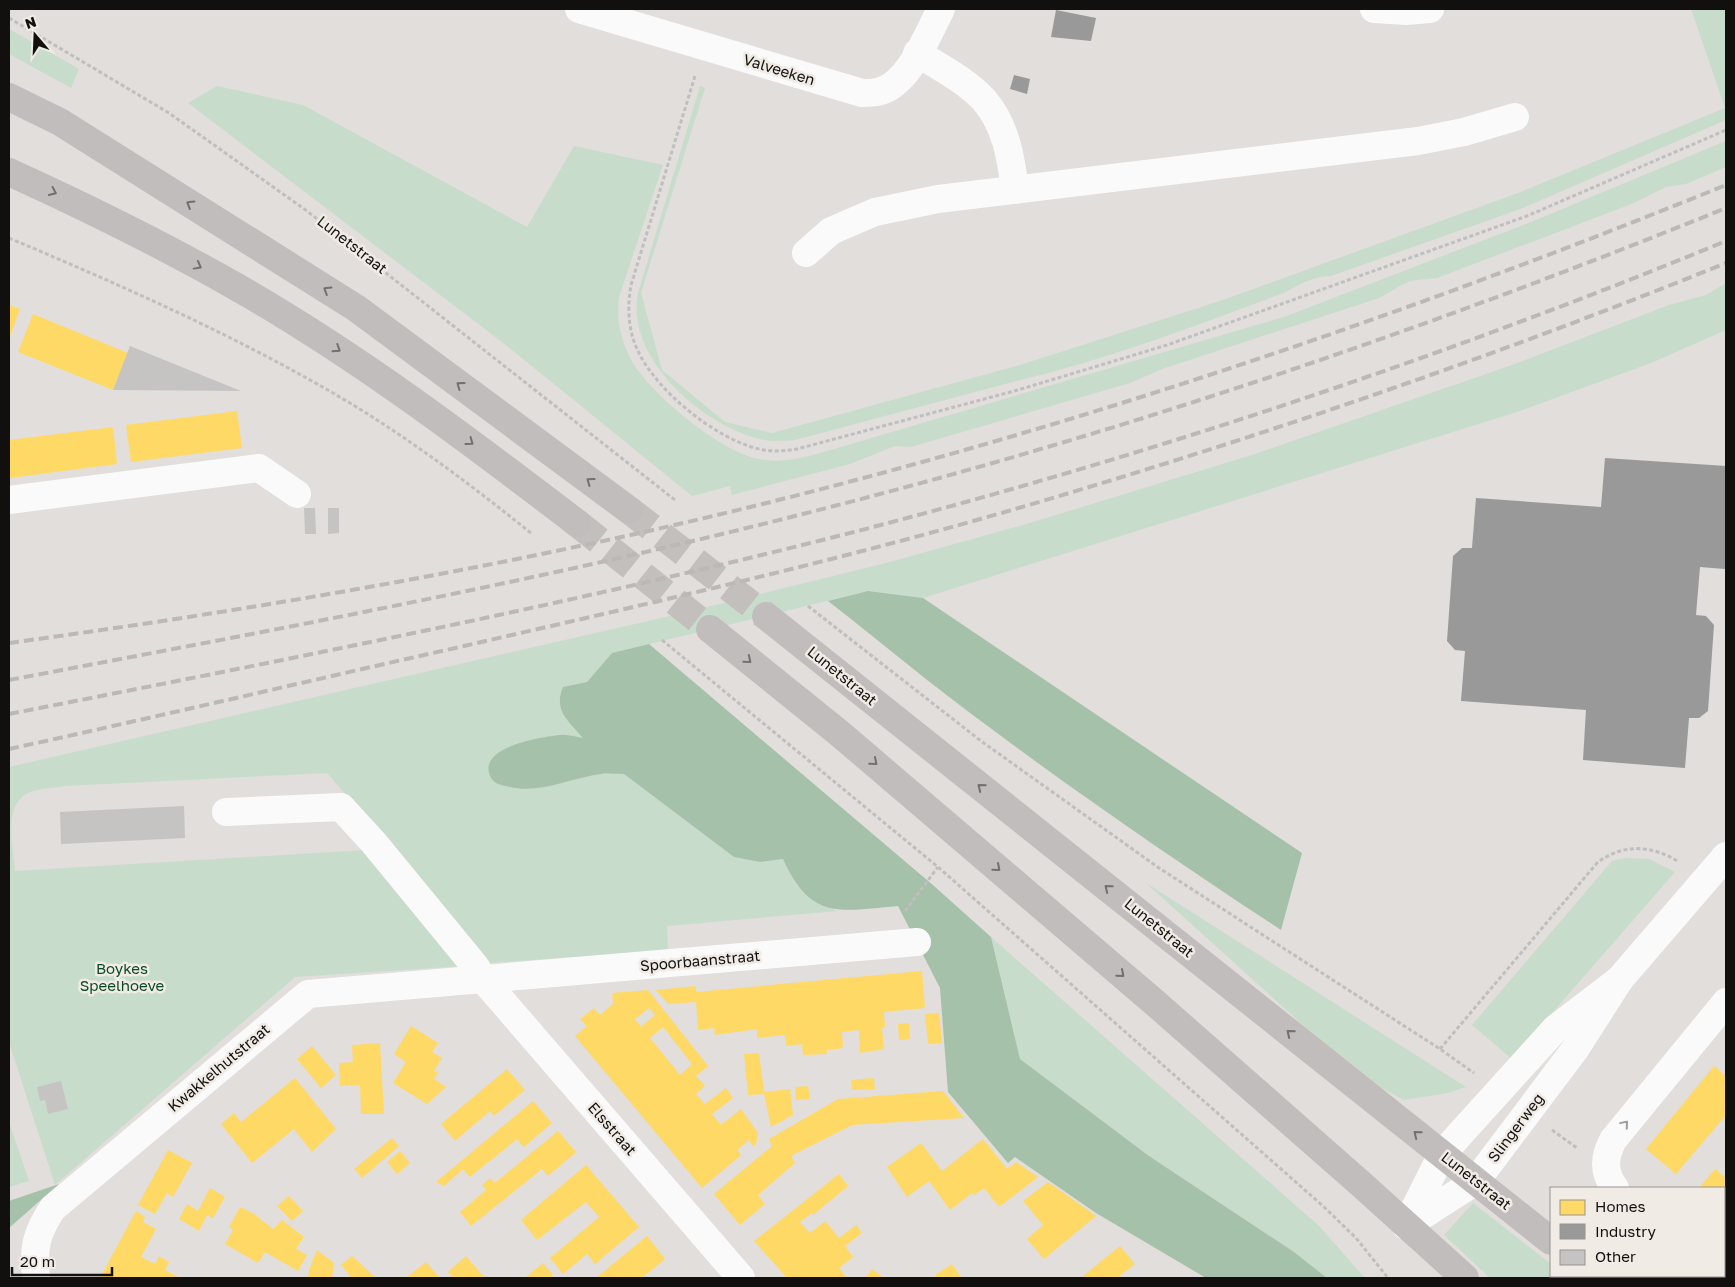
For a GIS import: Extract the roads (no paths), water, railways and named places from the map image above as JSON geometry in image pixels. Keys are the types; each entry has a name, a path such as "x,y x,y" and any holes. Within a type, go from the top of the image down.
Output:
{"main road":[{"path":"9,97 60,122 356,308 629,510"},
{"path":"9,172 120,223 236,286 406,395 577,523"},
{"name":"Lunetstraat","path":"766,616 1550,1240"},
{"path":"710,629 839,733 1139,989 1361,1184 1464,1278"}],"street":[{"name":"Valveeken","path":"579,9 862,93 880,92 895,85 906,73 941,9"},
{"path":"1374,9 1406,11 1430,9"},
{"path":"917,53 950,74 983,100 1003,131 1011,160 1015,190"},
{"path":"806,253 831,231 875,212 938,198 1418,141 1464,132 1515,116"},
{"path":"9,500 259,468 297,494"},
{"name":"Elsstraat","path":"226,812 341,807 456,943 483,979 741,1278"},
{"name":"Slingerweg","path":"1406,1226 1442,1154 1556,1028 1620,979 1717,874"},
{"name":"Spoorbaanstraat","path":"483,979 917,942"},
{"name":"Kwakkelhutstraat","path":"36,1278 36,1242 42,1224 53,1208 308,994 483,979"},
{"name":"Slingerweg","path":"1406,1226 1476,1181 1576,1048 1620,979"},
{"path":"1609,1175 1608,1149 1616,1136 1726,1002"}],"tunnel":[{"path":"629,510 766,616"},
{"path":"577,523 710,629"}],"railway":[{"path":"9,643 248,608 486,565 644,532 920,463 1192,381 1327,335 1461,287 1726,185"},
{"path":"9,680 319,621 526,579 731,532 948,476 1173,409 1396,334 1726,208"},
{"path":"9,714 431,630 641,584 850,533 962,503 1183,438 1403,365 1619,284 1726,241"},
{"path":"9,749 674,597 953,527 1111,480 1377,394 1553,331 1726,263"}],"park label":[{"name":"Boykes Speelhoeve","path":"122,978"}]}
